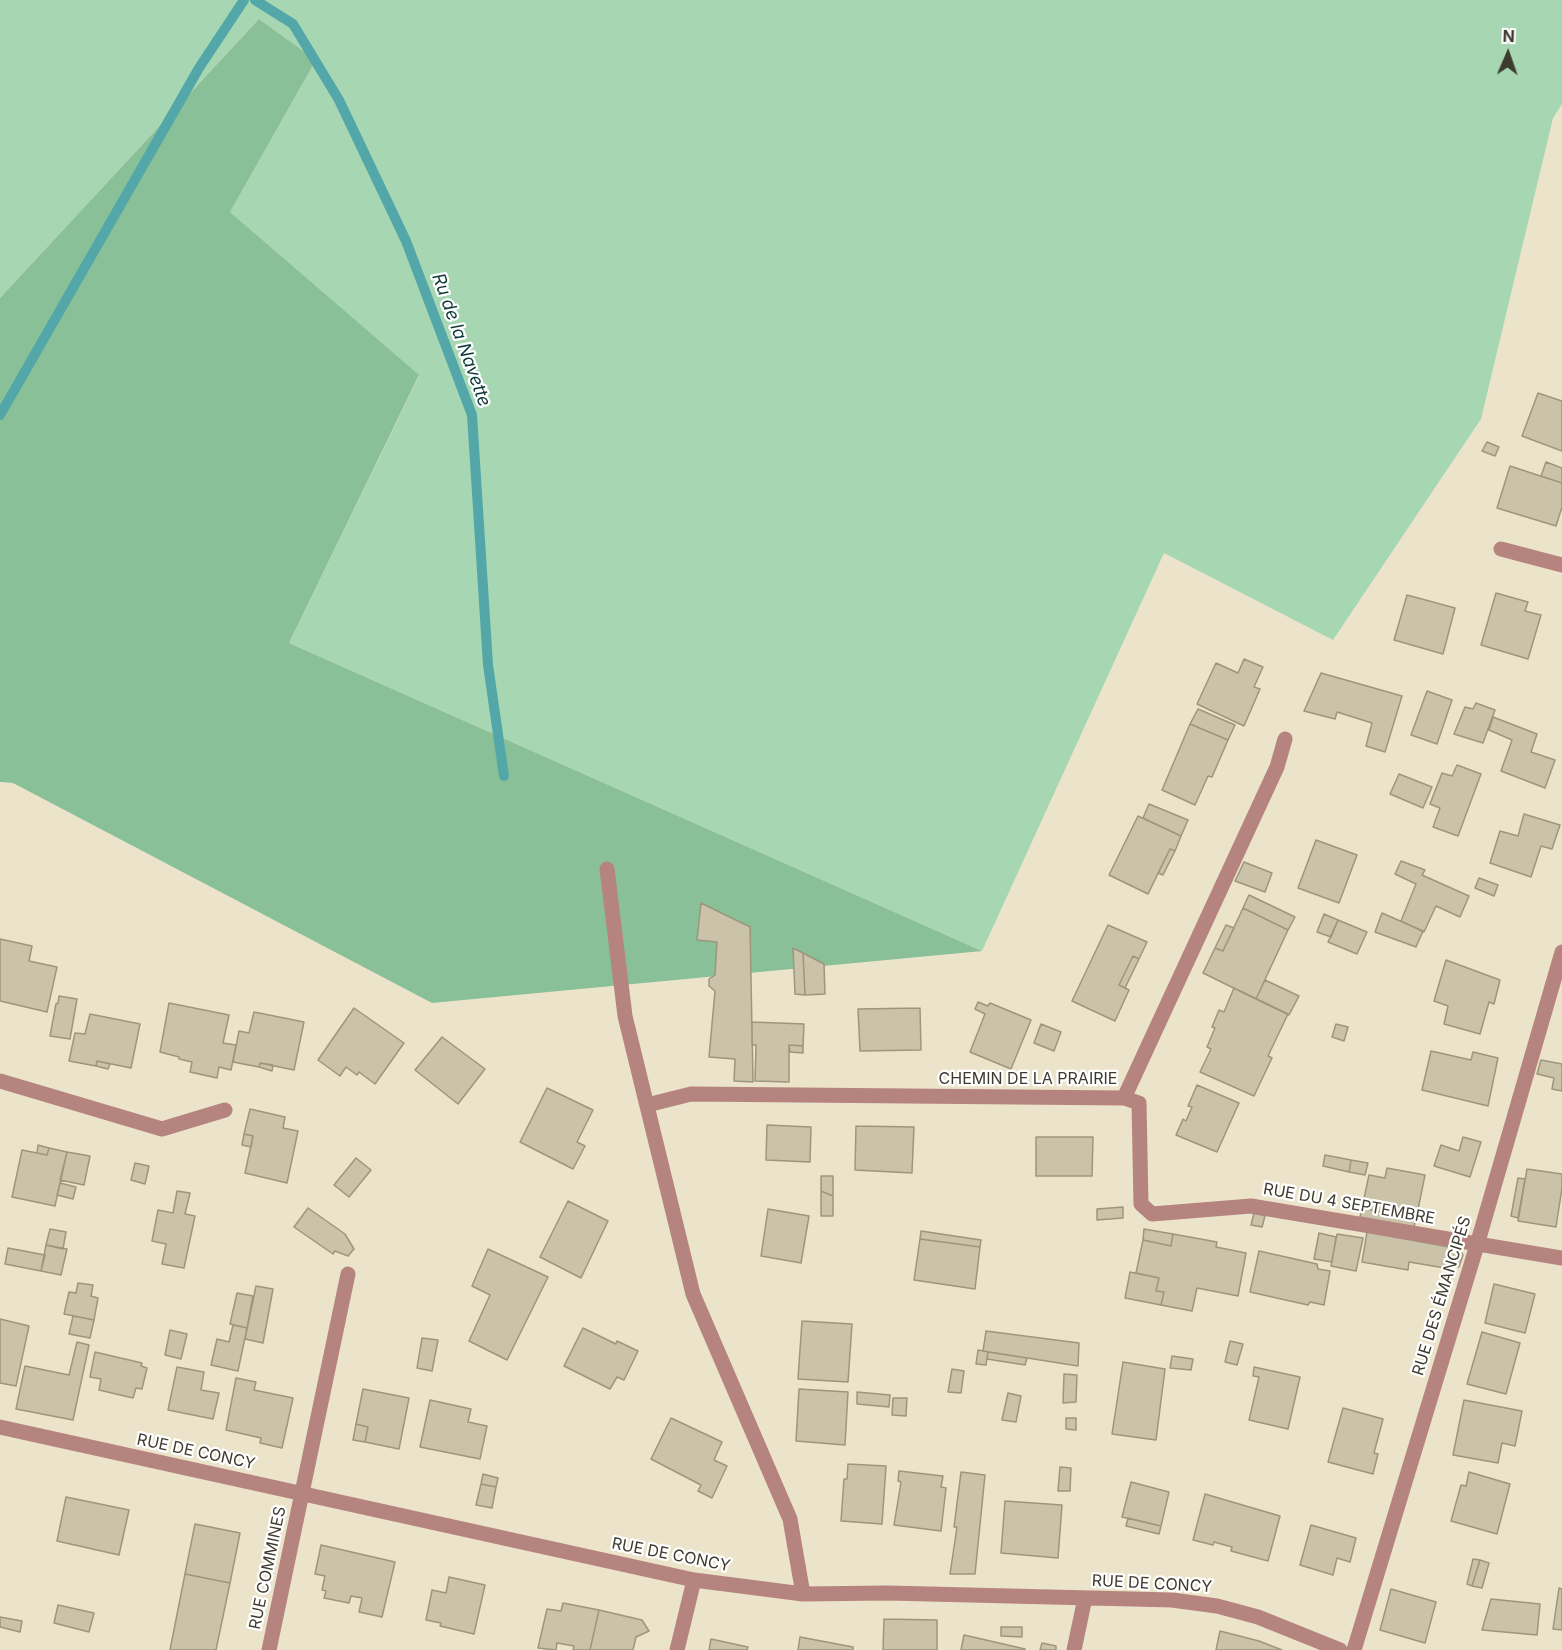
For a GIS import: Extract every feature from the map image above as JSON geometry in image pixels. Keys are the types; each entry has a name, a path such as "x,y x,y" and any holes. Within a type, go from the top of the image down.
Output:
{"street":[{"path":"1501,549 1562,565"},
{"name":"CHEMIN DE LA PRAIRIE","path":"647,1105 691,1094 1124,1098 1277,767 1285,739"},
{"path":"607,869 625,1016 693,1294 790,1519 803,1594"},
{"name":"RUE DES ÉMANCIPÉS","path":"1354,1650 1477,1245 1562,952"},
{"path":"0,1081 162,1129 225,1110"},
{"name":"RUE DU 4 SEPTEMBRE","path":"1124,1098 1139,1103 1141,1204 1152,1214 1251,1206 1562,1258"},
{"name":"RUE COMMINES","path":"269,1650 348,1274"},
{"name":"RUE DE CONCY","path":"0,1427 694,1580 803,1594 888,1593 1172,1600 1217,1606 1258,1617 1340,1650"},
{"path":"677,1650 694,1580"},
{"path":"1074,1650 1085,1598"}],"green space":[{"path":"0,0 1562,0 1562,104 1553,118 1481,419 1333,640 1164,553 982,951 289,643 419,376 230,212 316,60 259,19 0,298"},
{"path":"259,19 316,60 230,212 419,375 289,643 982,951 432,1003 13,783 0,782 0,298"}],"building":[{"path":"1538,393 1562,401 1562,451 1522,436"},
{"path":"1487,442 1499,447 1495,456 1482,451"},
{"path":"1546,462 1562,468 1562,483 1541,476"},
{"path":"1510,466 1562,483 1562,507 1556,526 1497,508"},
{"path":"1496,593 1528,602 1525,611 1541,615 1528,659 1481,645"},
{"path":"1407,595 1455,608 1443,654 1394,640"},
{"path":"1244,659 1263,667 1254,687 1260,689 1244,726 1197,704 1216,663 1238,673"},
{"path":"1321,673 1402,696 1385,752 1366,746 1372,723 1337,712 1335,719 1304,711"},
{"path":"1427,691 1452,700 1437,744 1411,735"},
{"path":"1476,703 1495,710 1483,743 1454,734 1465,707 1473,709"},
{"path":"1198,709 1235,725 1228,740 1190,724"},
{"path":"1493,717 1537,734 1531,752 1555,760 1545,788 1501,771 1512,740 1489,730"},
{"path":"1190,724 1228,740 1212,777 1208,776 1195,805 1162,790"},
{"path":"1457,765 1481,774 1458,836 1433,827 1440,808 1430,804 1442,773 1452,776"},
{"path":"1399,774 1432,787 1423,808 1390,794"},
{"path":"1149,804 1188,820 1181,836 1143,818"},
{"path":"1524,814 1560,825 1552,849 1541,846 1531,877 1490,863 1500,831 1518,836"},
{"path":"1138,816 1181,836 1175,851 1170,849 1148,894 1109,875"},
{"path":"1316,840 1357,855 1339,903 1298,888"},
{"path":"1170,849 1175,851 1163,875 1158,873"},
{"path":"1401,861 1425,870 1422,875 1469,896 1460,917 1436,906 1424,932 1401,921 1416,884 1395,874"},
{"path":"1244,862 1272,873 1265,892 1235,881"},
{"path":"1479,878 1498,885 1494,896 1475,888"},
{"path":"1249,895 1295,917 1288,930 1243,908"},
{"path":"701,903 750,927 753,1082 734,1081 735,1059 709,1057 715,991 709,986 709,979 715,975 717,942 697,940"},
{"path":"1243,908 1288,930 1256,999 1203,973 1215,948 1223,951"},
{"path":"1382,913 1423,931 1416,947 1375,932"},
{"path":"1324,914 1338,920 1331,937 1317,932"},
{"path":"1338,920 1367,932 1357,954 1328,942"},
{"path":"1108,925 1147,942 1139,959 1133,956 1119,985 1129,990 1115,1021 1072,1001"},
{"path":"1226,925 1234,928 1223,951 1215,948"},
{"path":"0,939 32,946 29,961 57,967 47,1012 0,1001"},
{"path":"793,948 803,953 805,995 795,994"},
{"path":"803,953 824,964 825,994 805,995"},
{"path":"1133,956 1139,959 1125,988 1119,985"},
{"path":"1446,960 1500,980 1494,1004 1489,1002 1480,1034 1444,1024 1448,1006 1434,1001"},
{"path":"1265,980 1299,996 1289,1015 1256,999"},
{"path":"1234,988 1288,1014 1268,1056 1272,1058 1254,1096 1200,1072 1211,1049 1207,1047 1215,1028 1212,1027 1219,1010 1224,1012"},
{"path":"59,996 77,999 70,1039 50,1036"},
{"path":"978,1002 988,1006 990,1003 1031,1020 1011,1069 970,1052 985,1014 975,1009"},
{"path":"169,1003 229,1015 223,1043 236,1045 231,1070 219,1067 217,1078 190,1072 192,1062 160,1052"},
{"path":"354,1008 404,1043 375,1084 359,1072 357,1075 346,1067 340,1076 318,1060"},
{"path":"920,1008 921,1050 860,1051 858,1009"},
{"path":"254,1012 304,1022 294,1070 260,1063 259,1067 233,1062 239,1031 249,1033"},
{"path":"90,1014 140,1024 131,1068 97,1061 96,1066 69,1061 75,1033 85,1034"},
{"path":"752,1022 804,1024 803,1046 789,1045 789,1082 755,1081 756,1045 752,1045"},
{"path":"1041,1024 1061,1032 1054,1051 1034,1043"},
{"path":"1336,1024 1348,1027 1344,1041 1332,1037"},
{"path":"442,1037 485,1069 458,1104 415,1070"},
{"path":"789,1045 803,1046 803,1053 790,1052"},
{"path":"1431,1051 1471,1060 1473,1052 1498,1058 1488,1106 1422,1090"},
{"path":"1541,1060 1562,1064 1562,1091 1552,1089 1554,1078 1537,1074"},
{"path":"97,1061 110,1064 108,1069 96,1066"},
{"path":"260,1063 273,1065 272,1071 259,1067"},
{"path":"1197,1085 1239,1103 1217,1152 1176,1135 1183,1119 1186,1121 1192,1107 1188,1106"},
{"path":"547,1088 593,1110 577,1142 585,1146 573,1169 520,1142"},
{"path":"250,1109 285,1117 283,1128 298,1131 287,1183 245,1173 253,1136 244,1134"},
{"path":"767,1125 811,1127 810,1162 766,1160"},
{"path":"856,1126 914,1127 912,1173 855,1170"},
{"path":"244,1134 253,1136 251,1147 242,1145"},
{"path":"1036,1137 1093,1137 1092,1176 1036,1176"},
{"path":"1463,1137 1481,1142 1470,1177 1434,1166 1441,1145 1459,1151"},
{"path":"38,1145 49,1148 47,1155 37,1153"},
{"path":"49,1148 67,1152 55,1206 12,1197 22,1150 47,1155"},
{"path":"67,1152 90,1156 84,1185 60,1180"},
{"path":"1325,1155 1351,1160 1349,1172 1323,1166"},
{"path":"356,1158 371,1170 349,1197 334,1185"},
{"path":"1351,1160 1368,1163 1365,1175 1349,1172"},
{"path":"135,1163 149,1166 145,1184 131,1180"},
{"path":"1387,1168 1425,1175 1416,1219 1362,1208 1369,1175 1385,1178"},
{"path":"1527,1169 1562,1174 1556,1227 1518,1221"},
{"path":"821,1176 833,1176 833,1196 821,1191"},
{"path":"1518,1178 1525,1179 1518,1218 1511,1216"},
{"path":"60,1183 76,1187 73,1199 57,1195"},
{"path":"177,1191 190,1193 185,1214 195,1216 184,1268 162,1264 166,1244 152,1241 158,1210 173,1213"},
{"path":"821,1191 833,1196 833,1216 821,1216"},
{"path":"568,1201 608,1221 581,1278 540,1257"},
{"path":"1123,1207 1123,1218 1097,1220 1097,1209"},
{"path":"308,1208 345,1234 354,1249 348,1256 335,1251 333,1254 294,1227"},
{"path":"1362,1208 1416,1219 1414,1227 1360,1217"},
{"path":"768,1209 809,1216 801,1263 761,1256"},
{"path":"1254,1213 1265,1216 1262,1227 1251,1225"},
{"path":"50,1229 66,1232 63,1249 46,1245"},
{"path":"1144,1229 1173,1234 1171,1246 1143,1240"},
{"path":"921,1231 981,1240 980,1247 920,1239"},
{"path":"1367,1232 1460,1249 1463,1255 1459,1267 1447,1265 1445,1268 1409,1262 1408,1270 1362,1262"},
{"path":"1319,1233 1336,1237 1332,1262 1314,1259"},
{"path":"1173,1234 1217,1242 1216,1247 1246,1253 1238,1296 1197,1288 1192,1311 1161,1305 1164,1292 1156,1291 1159,1278 1136,1273 1143,1240 1171,1246"},
{"path":"1337,1234 1363,1238 1356,1271 1331,1266"},
{"path":"920,1239 980,1247 975,1289 914,1280"},
{"path":"46,1245 67,1249 61,1275 41,1271"},
{"path":"8,1248 45,1255 41,1271 5,1264"},
{"path":"488,1249 548,1277 507,1360 469,1341 490,1295 472,1286"},
{"path":"1259,1251 1317,1264 1318,1269 1330,1271 1324,1305 1310,1302 1308,1305 1250,1292"},
{"path":"1130,1272 1159,1278 1156,1291 1164,1292 1161,1305 1125,1298"},
{"path":"78,1283 93,1285 91,1296 98,1298 94,1320 64,1314 69,1292 76,1293"},
{"path":"1494,1284 1535,1294 1525,1333 1485,1323"},
{"path":"256,1286 273,1289 263,1343 245,1339"},
{"path":"237,1293 253,1296 247,1328 230,1324"},
{"path":"73,1316 94,1320 90,1338 69,1334"},
{"path":"0,1319 29,1326 16,1386 0,1383"},
{"path":"802,1321 852,1324 848,1382 798,1379"},
{"path":"233,1325 247,1328 238,1371 211,1365 217,1339 229,1342"},
{"path":"583,1328 616,1344 617,1341 638,1351 624,1380 617,1377 610,1389 564,1366"},
{"path":"170,1330 187,1334 181,1359 165,1355"},
{"path":"986,1331 1079,1343 1078,1366 983,1351"},
{"path":"1482,1332 1520,1343 1506,1394 1467,1384"},
{"path":"422,1338 438,1340 432,1371 417,1368"},
{"path":"1230,1341 1243,1344 1237,1365 1225,1362"},
{"path":"77,1342 89,1345 73,1420 16,1409 25,1366 69,1375"},
{"path":"978,1350 988,1352 986,1365 976,1364"},
{"path":"95,1352 142,1363 141,1366 147,1368 142,1389 136,1388 133,1398 99,1390 101,1379 90,1377"},
{"path":"988,1352 1027,1358 1025,1365 987,1359"},
{"path":"1172,1356 1193,1359 1191,1370 1170,1368"},
{"path":"1123,1362 1165,1369 1156,1440 1112,1434"},
{"path":"177,1367 204,1372 201,1390 219,1393 213,1419 168,1410"},
{"path":"1254,1367 1300,1377 1288,1429 1249,1420 1259,1377 1253,1376"},
{"path":"952,1369 964,1371 961,1393 948,1392"},
{"path":"1064,1374 1077,1375 1076,1402 1063,1403"},
{"path":"236,1378 256,1382 254,1390 293,1398 282,1448 260,1443 261,1438 226,1430"},
{"path":"363,1389 409,1398 399,1449 365,1442 368,1427 356,1424"},
{"path":"799,1389 848,1392 845,1445 796,1441"},
{"path":"857,1392 890,1395 889,1407 857,1404"},
{"path":"1008,1393 1021,1396 1016,1422 1002,1420"},
{"path":"893,1398 907,1398 906,1416 892,1415"},
{"path":"430,1400 471,1409 468,1422 487,1426 480,1459 420,1447"},
{"path":"1464,1400 1522,1411 1515,1446 1502,1443 1498,1463 1453,1455"},
{"path":"1343,1408 1383,1419 1374,1453 1378,1454 1373,1474 1328,1462"},
{"path":"671,1418 722,1442 714,1460 727,1466 712,1498 698,1491 701,1485 651,1459"},
{"path":"1066,1418 1076,1418 1076,1430 1066,1429"},
{"path":"356,1424 368,1427 365,1442 353,1440"},
{"path":"848,1464 886,1466 882,1524 841,1521 844,1479 847,1479"},
{"path":"1060,1467 1071,1468 1070,1491 1058,1491"},
{"path":"899,1471 943,1476 941,1487 946,1488 941,1531 894,1525 901,1482 898,1481"},
{"path":"961,1472 985,1475 975,1574 950,1574 957,1527 954,1527"},
{"path":"1469,1472 1510,1484 1497,1534 1451,1521 1461,1485 1466,1486"},
{"path":"483,1474 498,1478 496,1487 481,1484"},
{"path":"1131,1482 1169,1492 1161,1526 1122,1517"},
{"path":"481,1484 496,1487 492,1508 476,1505"},
{"path":"1205,1494 1280,1516 1268,1561 1231,1551 1232,1547 1193,1540"},
{"path":"66,1497 129,1510 119,1555 57,1541"},
{"path":"1005,1501 1062,1505 1058,1558 1001,1553"},
{"path":"1128,1518 1161,1526 1159,1534 1126,1526"},
{"path":"195,1524 240,1533 230,1583 185,1574"},
{"path":"1311,1525 1356,1538 1350,1562 1337,1558 1333,1575 1300,1565"},
{"path":"321,1545 395,1562 382,1617 359,1612 362,1598 351,1596 349,1603 324,1598 326,1591 322,1590 325,1576 315,1574"},
{"path":"1473,1559 1480,1560 1472,1586 1467,1584"},
{"path":"1480,1560 1489,1563 1482,1588 1472,1586"},
{"path":"185,1574 230,1583 216,1650 170,1650"},
{"path":"449,1577 485,1585 474,1634 440,1626 441,1623 426,1620 432,1590 446,1593"},
{"path":"1559,1588 1562,1589 1562,1630 1553,1629"},
{"path":"1391,1589 1436,1602 1425,1643 1380,1630"},
{"path":"1491,1599 1540,1604 1537,1635 1482,1630"},
{"path":"563,1603 599,1610 590,1650 573,1650 574,1646 557,1643 556,1650 538,1648 547,1609 561,1611"},
{"path":"58,1605 94,1613 89,1632 54,1623"},
{"path":"599,1610 642,1620 649,1631 636,1637 633,1650 590,1650"},
{"path":"0,1617 22,1621 20,1632 0,1627"},
{"path":"884,1619 937,1620 937,1650 883,1650"},
{"path":"1001,1627 1022,1627 1022,1637 1001,1636"},
{"path":"1220,1631 1259,1641 1282,1650 1216,1650"},
{"path":"964,1635 1025,1649 1025,1650 961,1650"},
{"path":"800,1637 853,1647 853,1650 798,1650"},
{"path":"711,1639 748,1647 747,1650 709,1650"},
{"path":"1042,1643 1056,1646 1056,1650 1040,1650"}],"waterway":[{"path":"0,415 199,68 244,0"},
{"name":"Ru de la Navette","path":"255,0 293,24 339,100 406,241 472,415 488,665 504,776"}]}
